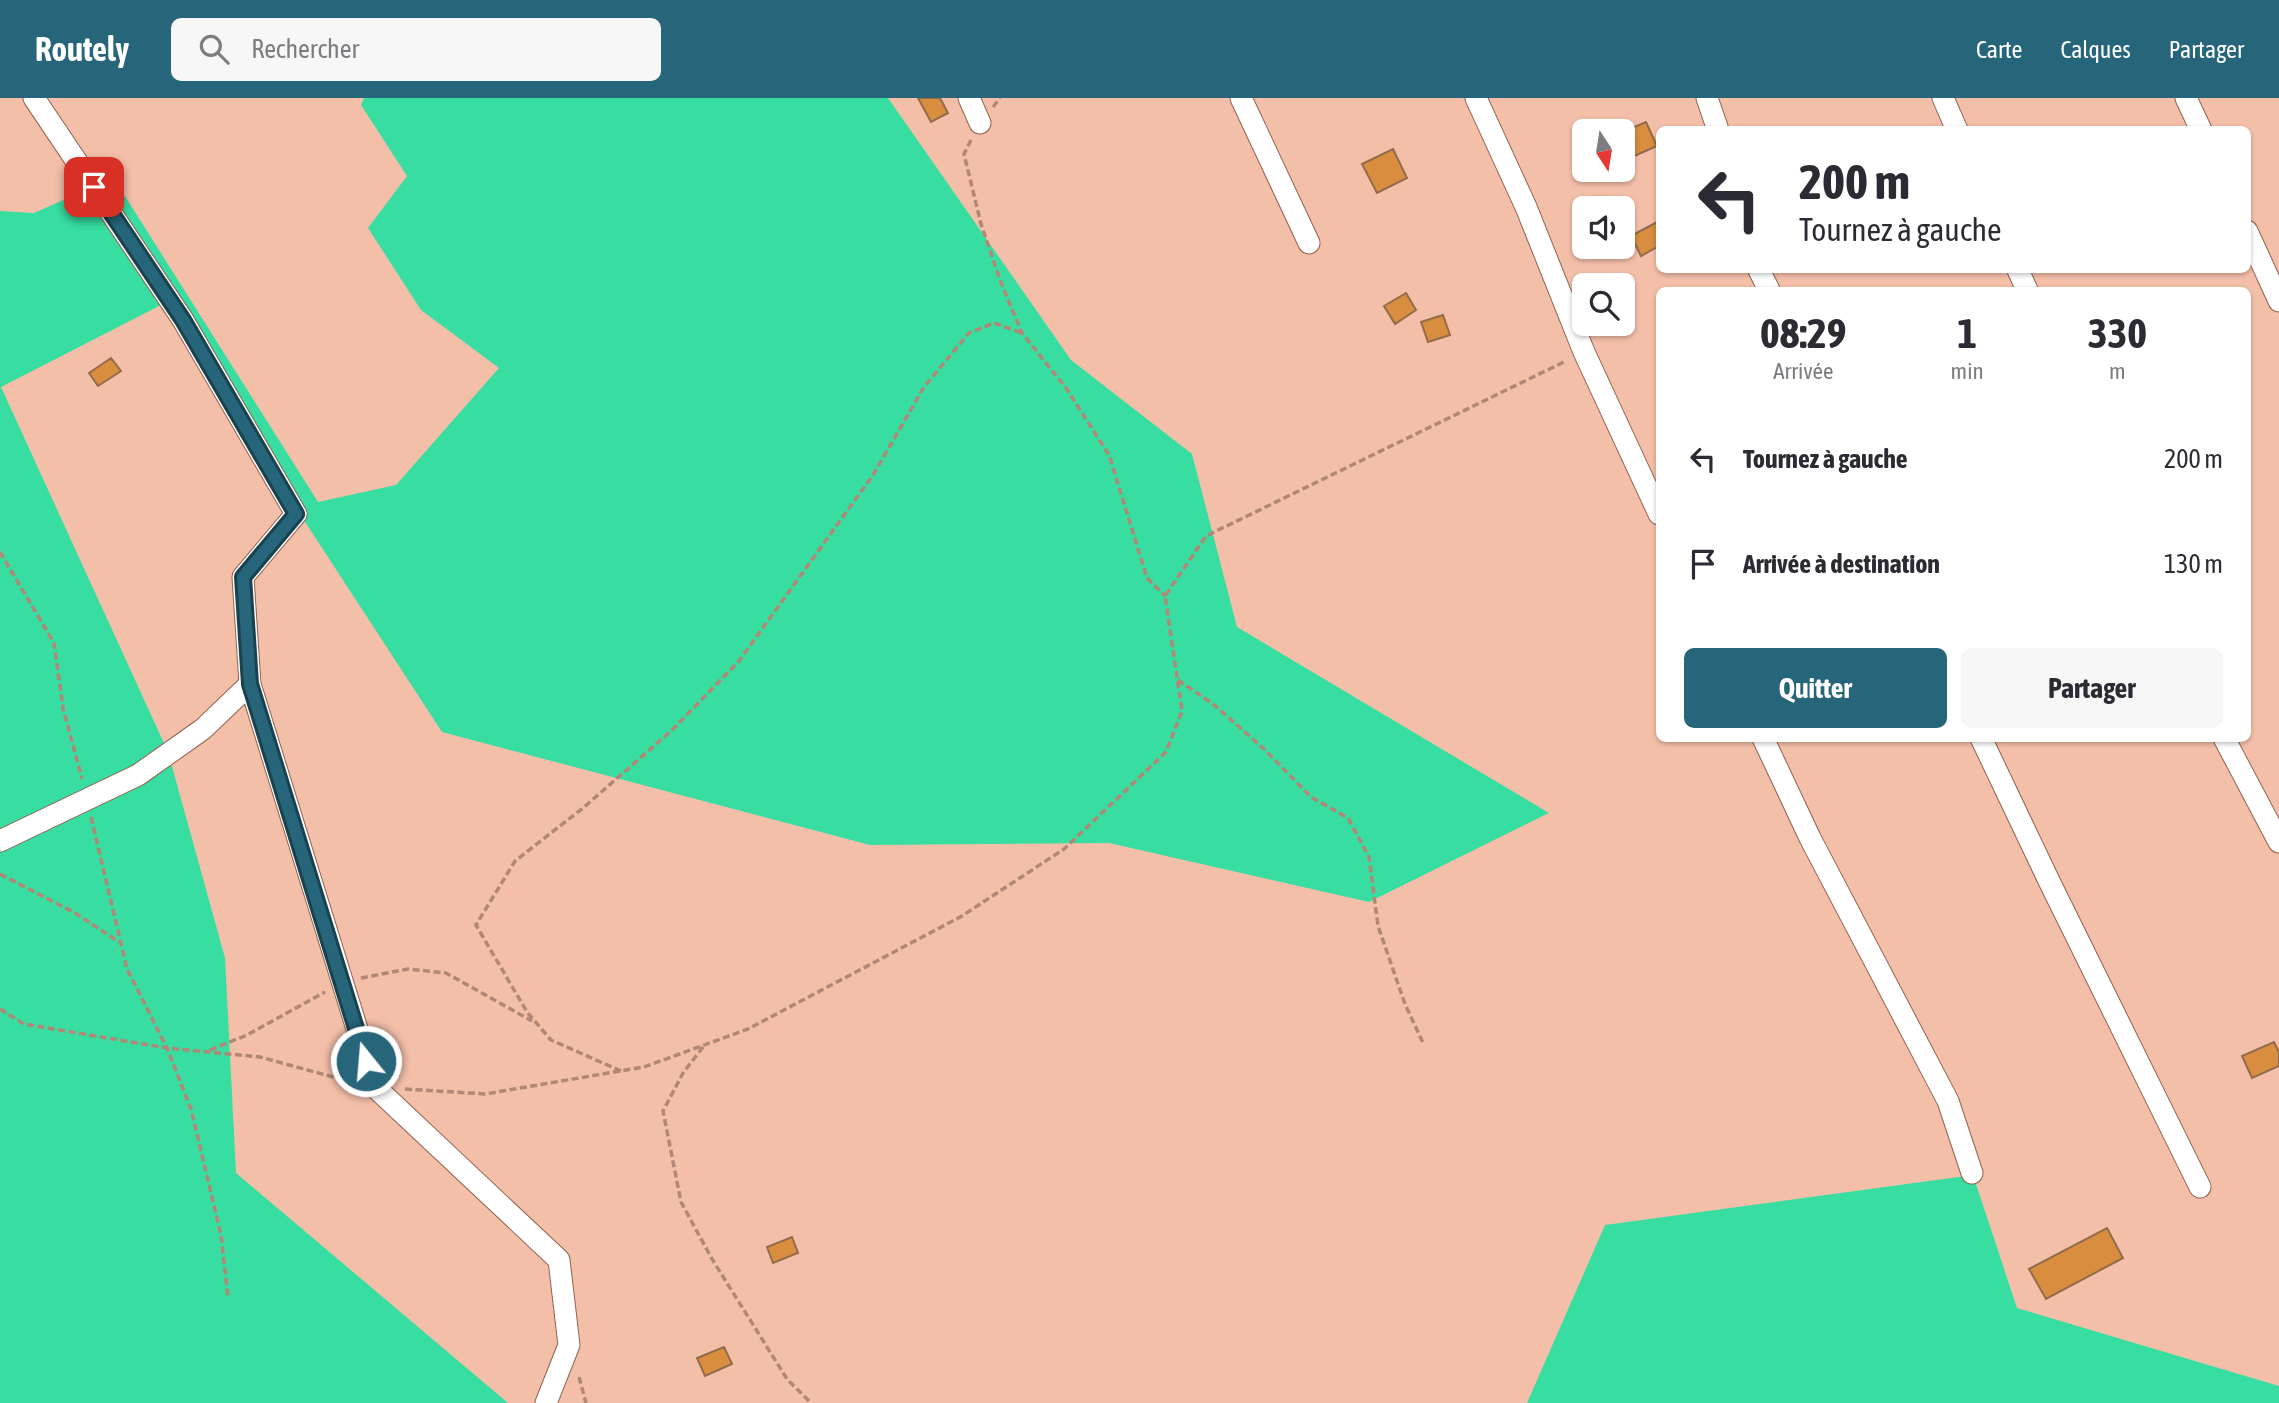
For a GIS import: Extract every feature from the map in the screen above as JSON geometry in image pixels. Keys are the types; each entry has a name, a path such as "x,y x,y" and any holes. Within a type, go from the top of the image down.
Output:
{"street":[{"path":"34,98 183,320 296,514 243,577 250,684 375,1087 559,1260 569,1345 546,1403"},
{"path":"969,98 980,123"},
{"path":"1241,98 1308,243"},
{"path":"1476,98 1526,207 1584,352 1656,508"},
{"path":"1707,98 1717,126"},
{"path":"1943,98 1955,126"},
{"path":"2186,98 2199,126"},
{"path":"2251,240 2279,301"},
{"path":"0,841 138,775 204,729 250,684"},
{"path":"1765,742 1810,838 1948,1101 1972,1173"},
{"path":"1983,742 2200,1187"},
{"path":"2226,742 2279,842"}],"path":[{"path":"0,1009 23,1024 167,1048 260,1057 375,1087 485,1094 644,1067 748,1029 962,916 1064,849 1166,752 1182,711 1166,596 1147,578 1108,455 1066,388 1022,333 981,224 964,154 980,123 1000,98"},
{"path":"622,1071 551,1040 527,1012 476,925 515,862 673,729 739,661 873,475 924,387 969,332 994,323 1022,333"},
{"path":"1166,596 1206,536 1584,352"},
{"path":"0,552 54,643 63,708 127,969 167,1048 191,1109 221,1235 228,1297"},
{"path":"1178,680 1223,713 1264,749 1311,797 1348,818 1369,857 1378,926 1405,1004 1424,1045"},
{"path":"0,874 75,913 121,943"},
{"path":"206,1052 247,1035 342,984 408,969 446,973 537,1024"},
{"path":"705,1045 682,1073 663,1111 681,1202 712,1259 787,1379 811,1403"}],"green space":[{"path":"364,98 888,98 1071,360 1192,454 1237,627 1549,813 1369,902 1109,843 870,845 442,732 163,304 1,387 168,752 225,958 236,1173 508,1403 0,1403 0,211 34,213 86,190 111,174 318,502 396,485 499,368 421,310 368,228 407,176 361,105"},
{"path":"1973,1175 2017,1308 2279,1386 2279,1403 1527,1403 1605,1225"}],"building":[{"path":"918,98 940,98 948,113 931,122"},
{"path":"1646,122 1656,146 1635,156 1635,127"},
{"path":"1393,149 1407,178 1377,193 1362,164"},
{"path":"1656,223 1656,248 1641,256 1635,244 1635,234"},
{"path":"1406,293 1416,310 1395,324 1384,306"},
{"path":"1443,315 1450,335 1428,342 1421,322"},
{"path":"111,358 121,371 98,386 89,373"},
{"path":"2274,1042 2279,1052 2279,1066 2252,1078 2242,1056"},
{"path":"2107,1228 2123,1258 2046,1299 2029,1269"},
{"path":"792,1237 798,1253 773,1263 767,1247"},
{"path":"724,1347 732,1364 705,1376 697,1358"}],"route":[{"path":"94,187 183,320 296,514 243,577 250,684 366,1061"}]}
